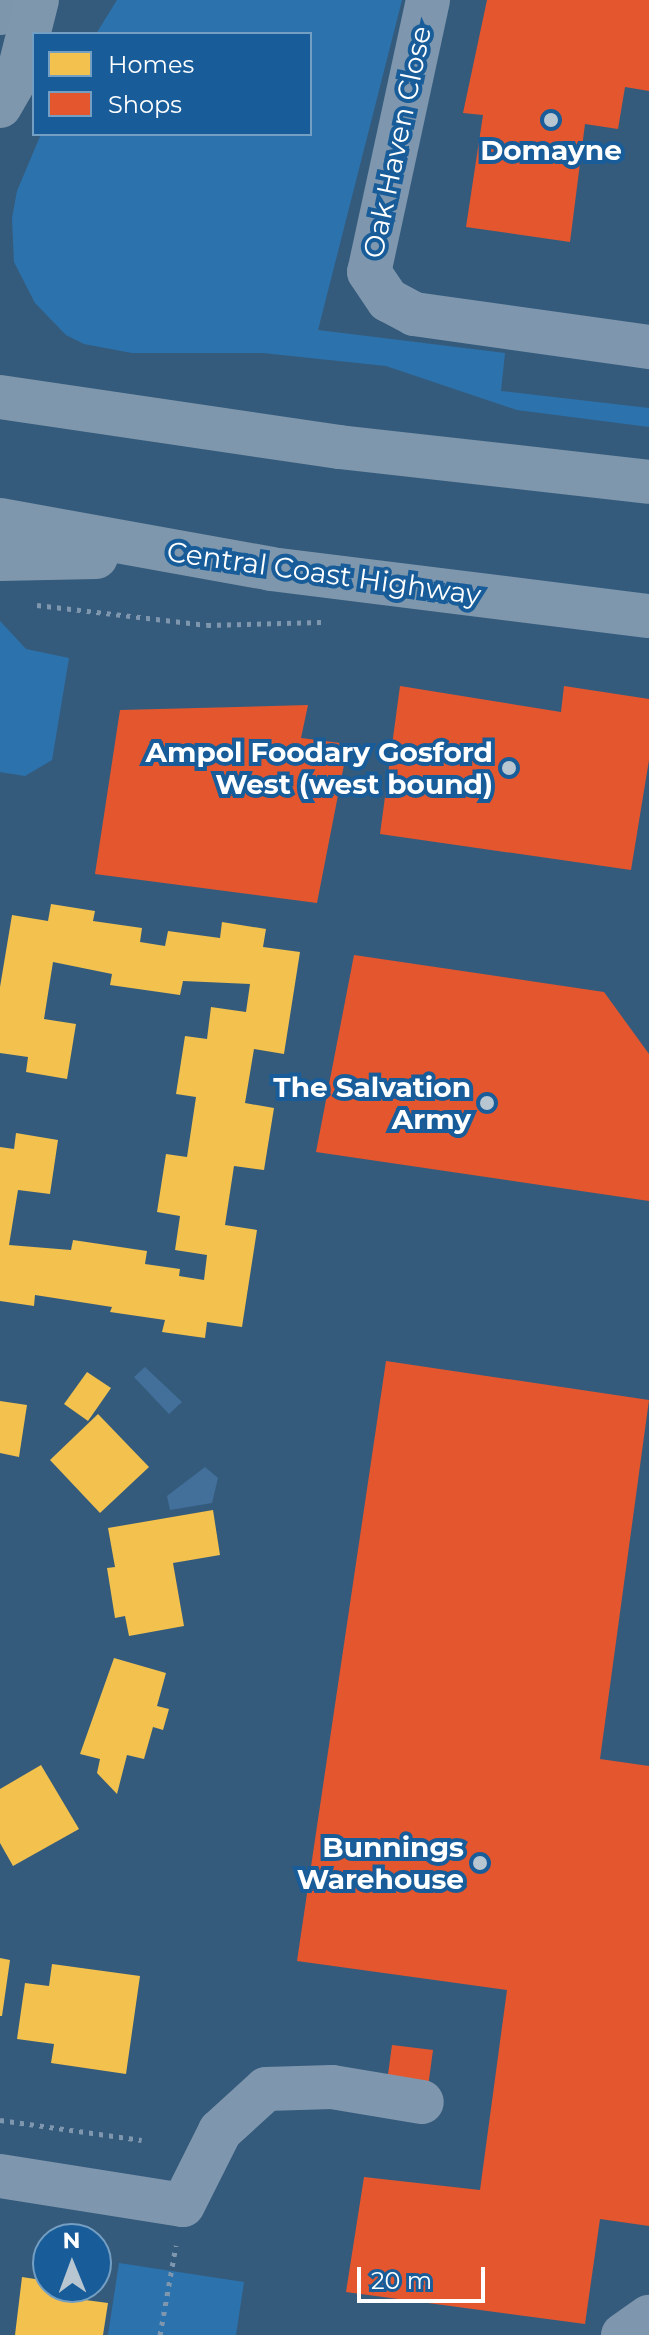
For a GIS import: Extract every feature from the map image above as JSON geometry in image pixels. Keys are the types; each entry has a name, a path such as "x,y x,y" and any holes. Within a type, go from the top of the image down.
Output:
{"highway":[{"path":"0,106 18,75 37,0"},
{"path":"0,372 53,407"},
{"path":"0,397 53,407 649,482"},
{"name":"Central Coast Highway","path":"0,520 183,555 649,616"},
{"path":"0,559 183,555"}],"main road":[{"path":"0,13 9,0"}],"street":[{"name":"Oak Haven Close","path":"428,0 369,272 388,300 414,314 649,347"},
{"path":"0,2176 183,2205 220,2131 266,2089 332,2087 422,2102"},
{"path":"623,2335 649,2317"}],"path":[{"path":"30,605 207,625 332,622"},
{"path":"0,2120 142,2140"},
{"path":"160,2335 183,2205"}],"shaded area":[{"path":"117,0 402,0 318,330 505,353 501,391 649,408 649,427 517,410 386,366 263,353 132,353 84,344 66,335 35,303 14,262 12,218 17,191 40,136 312,136 312,32 97,32"},
{"path":"0,621 26,649 69,658 52,760 25,776 0,772"},
{"path":"145,1367 182,1402 169,1414 134,1377"},
{"path":"205,1467 218,1478 212,1503 170,1510 167,1496"},
{"path":"119,2263 244,2282 236,2335 108,2335"}],"building: Homes":[{"path":"51,904 95,911 93,921 142,928 140,942 165,946 168,931 220,938 222,922 266,929 263,947 300,952 284,1054 254,1049 245,1103 274,1108 264,1170 234,1166 225,1225 257,1230 242,1327 207,1322 205,1338 162,1332 165,1320 110,1312 112,1307 35,1295 34,1306 0,1301 0,1147 14,1149 16,1133 58,1140 50,1194 18,1190 9,1245 71,1250 73,1240 147,1251 145,1264 180,1269 179,1276 204,1280 207,1255 175,1250 180,1216 157,1212 166,1154 187,1157 196,1097 176,1094 185,1036 207,1039 211,1007 246,1012 250,984 183,981 180,995 110,985 112,974 53,962 44,1019 76,1024 67,1079 26,1072 28,1057 0,1053 0,987 12,915 48,921"},
{"path":"87,1372 111,1388 88,1421 64,1404"},
{"path":"0,1401 27,1405 19,1457 0,1453"},
{"path":"98,1414 149,1467 100,1513 50,1460"},
{"path":"213,1510 220,1555 173,1563 184,1626 129,1636 125,1616 115,1618 107,1568 115,1567 108,1528"},
{"path":"114,1658 166,1673 157,1706 169,1709 163,1730 153,1727 144,1759 127,1755 117,1794 97,1773 100,1759 80,1754"},
{"path":"41,1765 79,1829 13,1866 0,1843 0,1789"},
{"path":"0,1958 10,1960 2,2016 0,2016"},
{"path":"52,1964 140,1976 126,2074 51,2063 54,2044 17,2039 25,1983 49,1986"},
{"path":"22,2277 32,2279 32,2303 108,2303 103,2335 15,2335"}],"building: Shops":[{"name":"Domayne","path":"487,0 649,0 649,91 625,87 618,129 585,124 570,242 466,227 483,115 463,113"},
{"path":"400,686 561,712 564,686 649,699 649,760 631,870 380,834"},
{"path":"308,705 301,738 348,744 317,903 95,874 120,710"},
{"name":"The Salvation Army","path":"354,955 604,992 649,1054 649,1201 316,1152"},
{"name":"Bunnings Warehouse","path":"386,1361 649,1400 600,1759 649,1766 649,2226 600,2219 585,2324 346,2292 364,2177 480,2190 507,1990 297,1961"},
{"path":"392,2045 433,2050 428,2087 387,2082"}],"place":[{"name":"Domayne","path":"551,120"},
{"name":"Ampol Foodary Gosford West (west bound)","path":"509,768"},
{"name":"The Salvation Army","path":"487,1103"},
{"name":"Bunnings Warehouse","path":"480,1863"}]}
